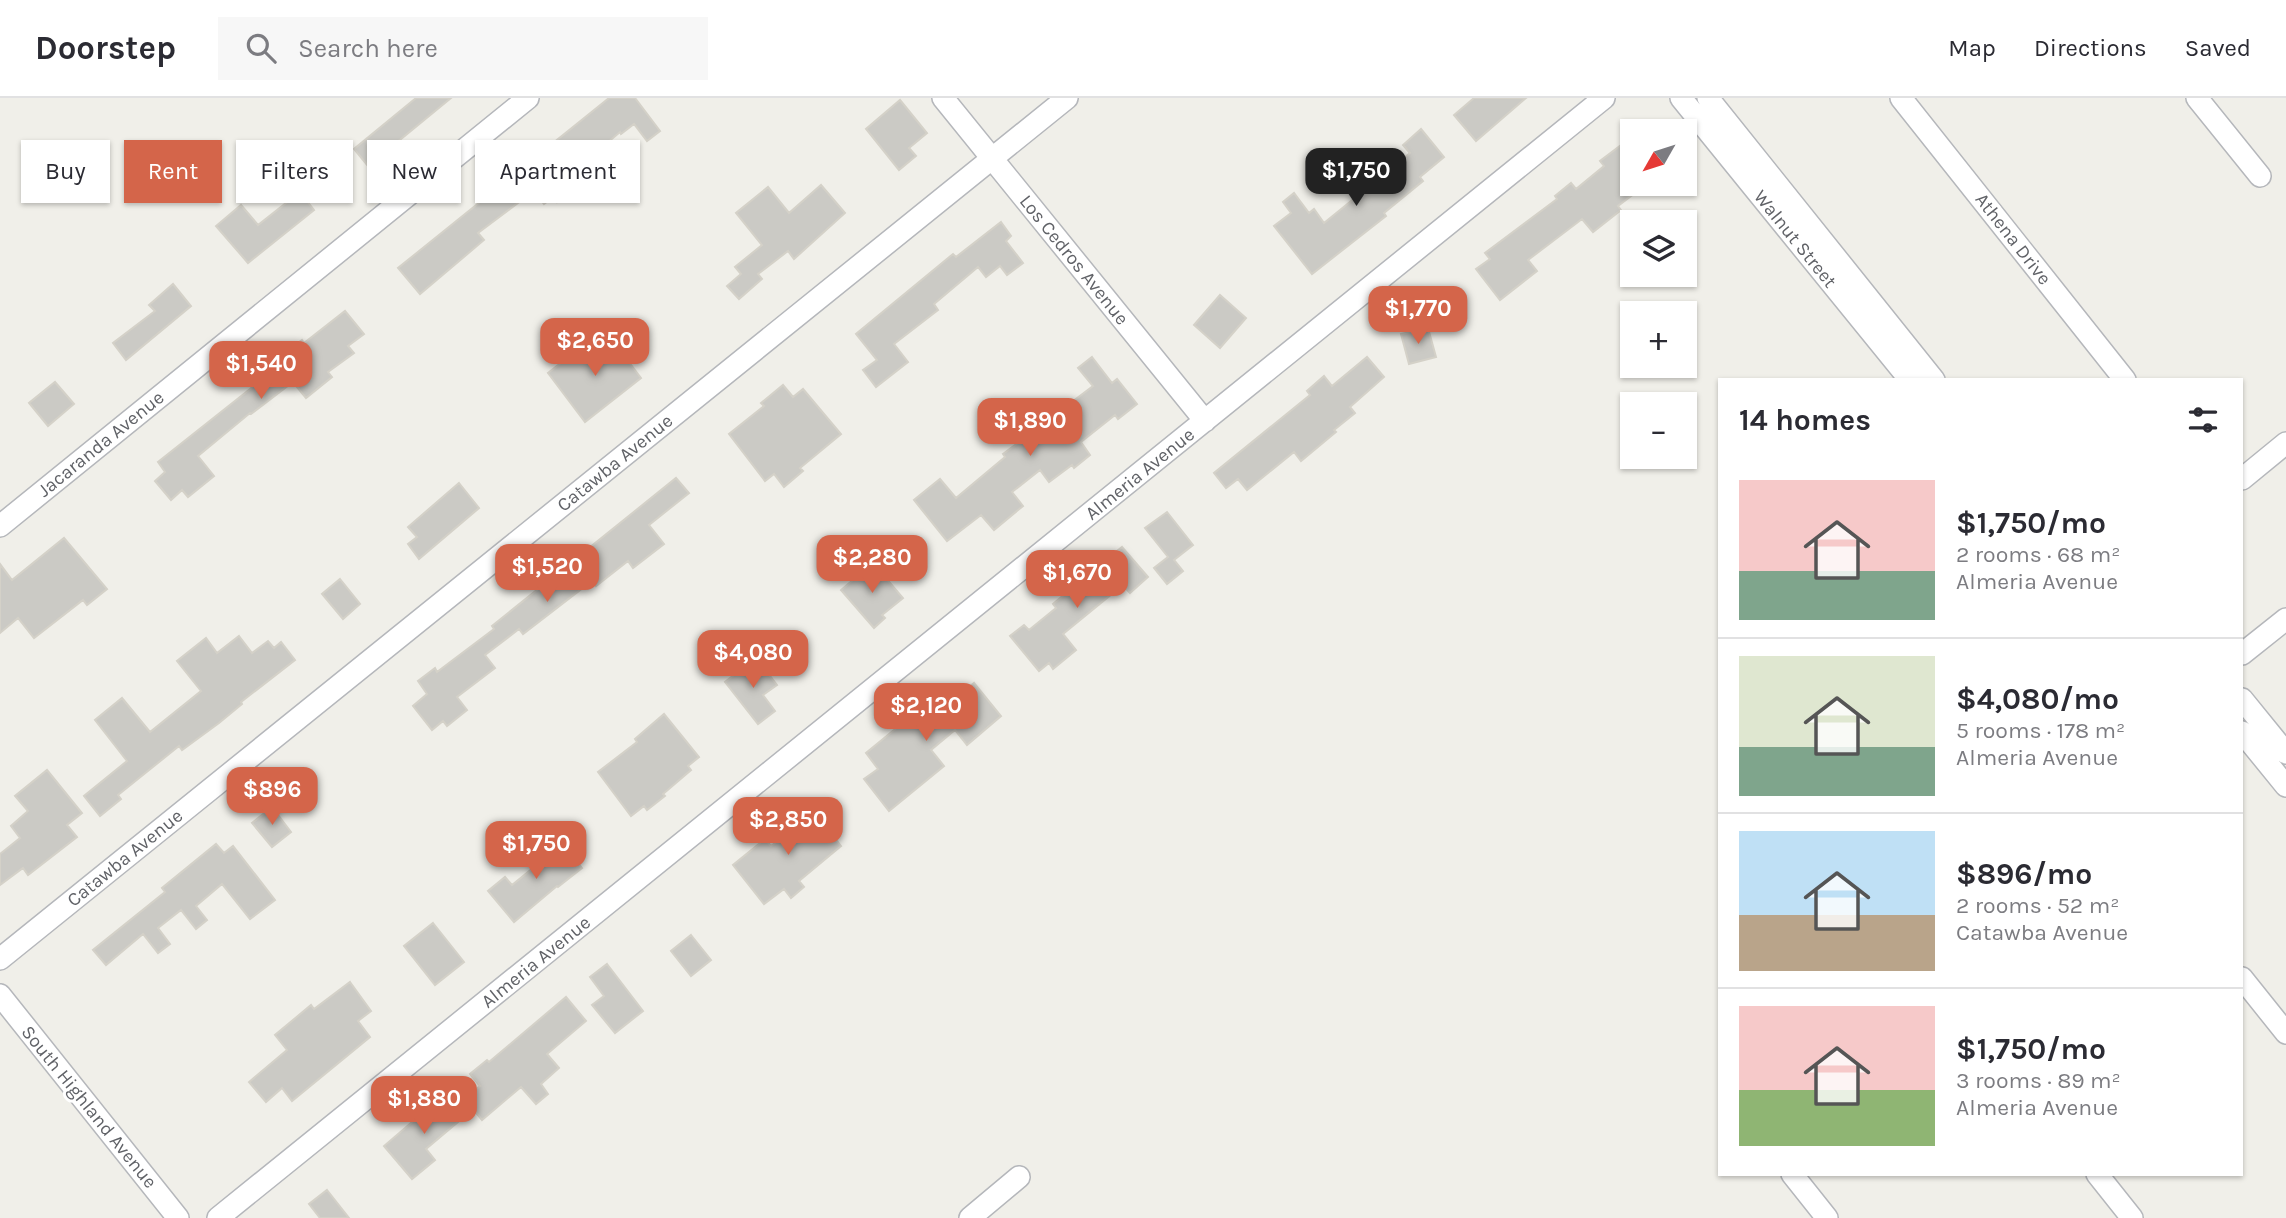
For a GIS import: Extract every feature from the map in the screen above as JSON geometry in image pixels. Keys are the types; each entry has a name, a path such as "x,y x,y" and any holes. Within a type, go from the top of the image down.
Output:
{"street":[{"name":"Jacaranda Avenue","path":"0,526 528,98"},
{"name":"Los Cedros Avenue","path":"943,98 1205,421"},
{"name":"Catawba Avenue","path":"0,959 1067,98"},
{"name":"Almeria Avenue","path":"218,1218 1604,98"},
{"name":"Walnut Street","path":"1681,98 1908,378"},
{"name":"Walnut Street","path":"1708,98 1932,378"},
{"name":"Athena Drive","path":"1901,98 2123,378"},
{"path":"2197,98 2260,176"},
{"path":"2243,478 2286,443"},
{"path":"2243,653 2286,619"},
{"path":"2243,700 2286,752"},
{"path":"2243,733 2286,786"},
{"path":"2243,979 2286,1033"},
{"name":"South Highland Avenue","path":"0,995 178,1218"},
{"path":"1794,1176 1827,1218"},
{"path":"2099,1176 2132,1218"},
{"path":"970,1218 1018,1177"}],"building":[{"path":"416,98 451,98 400,140 367,140 367,165 354,149"},
{"path":"609,98 635,98 660,131 647,141 634,124 611,140 557,140"},
{"path":"1474,98 1526,98 1476,141 1454,115"},
{"path":"900,100 927,133 909,148 916,156 899,170 866,129"},
{"path":"1421,129 1444,157 1420,177 1423,181 1384,213 1386,216 1312,274 1274,226 1291,213 1283,202 1294,193 1309,213 1314,209 1324,223 1410,153 1403,145"},
{"path":"1620,146 1620,196 1631,196 1618,206 1621,210 1593,232 1582,219 1528,260 1537,271 1500,300 1476,269 1490,259 1485,253 1557,199 1555,196 1571,183 1576,189 1604,166 1600,161"},
{"path":"821,185 845,213 794,259 788,251 758,274 762,279 739,299 727,286 741,274 735,267 762,245 736,213 768,187 789,213"},
{"path":"286,203 309,203 314,210 248,263 216,226 241,205 258,225"},
{"path":"479,203 518,203 478,233 484,240 420,294 398,268"},
{"path":"1001,222 1011,236 1006,241 1023,263 1007,275 1000,266 986,277 978,267 934,304 938,310 894,344 908,362 876,387 863,370 877,360 856,334 953,254 956,257"},
{"path":"173,284 191,306 126,360 113,343 155,311 149,305"},
{"path":"1220,295 1246,318 1220,348 1194,325"},
{"path":"345,311 364,334 348,346 354,353 328,372 332,377 306,398 293,382 250,413 198,456 214,476 188,497 182,490 171,500 155,481 165,472 158,462 279,366 275,361 302,340 304,343"},
{"path":"1428,328 1436,357 1409,364 1401,334"},
{"path":"610,337 641,378 585,422 548,373 571,355 576,362"},
{"path":"1092,357 1112,383 1117,379 1137,404 1118,419 1115,415 1081,442 1090,455 1074,468 1072,465 1049,482 1040,470 1012,492 1023,506 994,530 981,515 947,541 914,500 940,479 956,498 1005,457 1003,454 1093,386 1078,368"},
{"path":"1367,357 1384,377 1350,407 1355,413 1334,430 1336,432 1301,461 1294,452 1247,490 1238,479 1226,488 1214,473 1310,395 1307,391 1324,376 1332,386"},
{"path":"55,382 74,404 48,426 29,403"},
{"path":"783,385 793,397 803,389 841,434 800,468 803,471 784,487 774,474 765,481 729,434 764,406 761,403"},
{"path":"676,478 689,493 649,525 664,544 633,568 628,561 596,586 592,581 523,634 519,629 485,655 495,668 457,697 467,710 447,726 443,721 432,730 413,706 427,694 418,681 435,668 437,672 494,629 492,626"},
{"path":"459,483 479,508 419,559 408,544 417,537 408,527"},
{"path":"1167,512 1193,545 1174,560 1183,571 1167,584 1154,568 1168,557 1145,528"},
{"path":"64,538 107,589 87,605 83,600 34,638 18,618 0,633 0,564 12,580"},
{"path":"1122,547 1148,577 1130,593 1123,585 1063,634 1076,650 1053,669 1049,663 1039,671 1010,636 1024,625 1029,630 1056,608 1053,604"},
{"path":"873,563 903,598 882,615 885,618 874,628 841,590"},
{"path":"340,579 360,604 343,619 322,594"},
{"path":"239,636 252,653 268,641 274,648 281,642 295,660 241,702 242,704 219,723 182,750 179,746 118,795 121,799 100,816 84,796 127,761 95,720 122,698 150,732 201,691 177,661 206,638 217,653"},
{"path":"756,658 777,685 763,695 775,711 758,724 725,682"},
{"path":"974,683 1001,716 967,745 955,730 931,750 944,766 889,811 864,779 878,769 866,753 911,716 914,719 949,691 956,698"},
{"path":"664,714 699,757 688,766 691,770 663,794 665,796 647,810 644,806 631,816 598,772 637,742 635,739"},
{"path":"47,770 82,813 67,825 77,837 28,875 23,868 0,885 0,854 20,838 11,826 28,811 15,796"},
{"path":"807,802 841,846 799,881 804,887 791,898 784,889 764,904 733,865 765,839 771,846 799,825 791,814"},
{"path":"272,807 291,832 272,847 252,823"},
{"path":"558,838 582,868 514,922 488,891 505,877 512,885 539,863 534,857"},
{"path":"216,844 224,853 233,846 275,900 250,919 222,884 196,906 207,920 196,929 181,910 158,928 170,944 158,953 143,934 106,965 93,950 165,892 162,888"},
{"path":"433,923 464,962 435,985 404,946"},
{"path":"691,935 711,960 691,976 671,951"},
{"path":"607,964 643,1011 615,1033 592,1005 604,996 590,977"},
{"path":"350,982 371,1011 358,1021 370,1037 292,1101 282,1088 266,1102 249,1082 287,1050 275,1035 311,1005 314,1009"},
{"path":"566,997 586,1021 547,1054 559,1068 541,1084 548,1094 536,1104 521,1087 482,1120 465,1099 480,1086 470,1074 487,1060 489,1062"},
{"path":"446,1093 465,1116 426,1149 435,1160 412,1179 384,1146"},
{"path":"327,1190 349,1218 320,1218 309,1204"}]}
